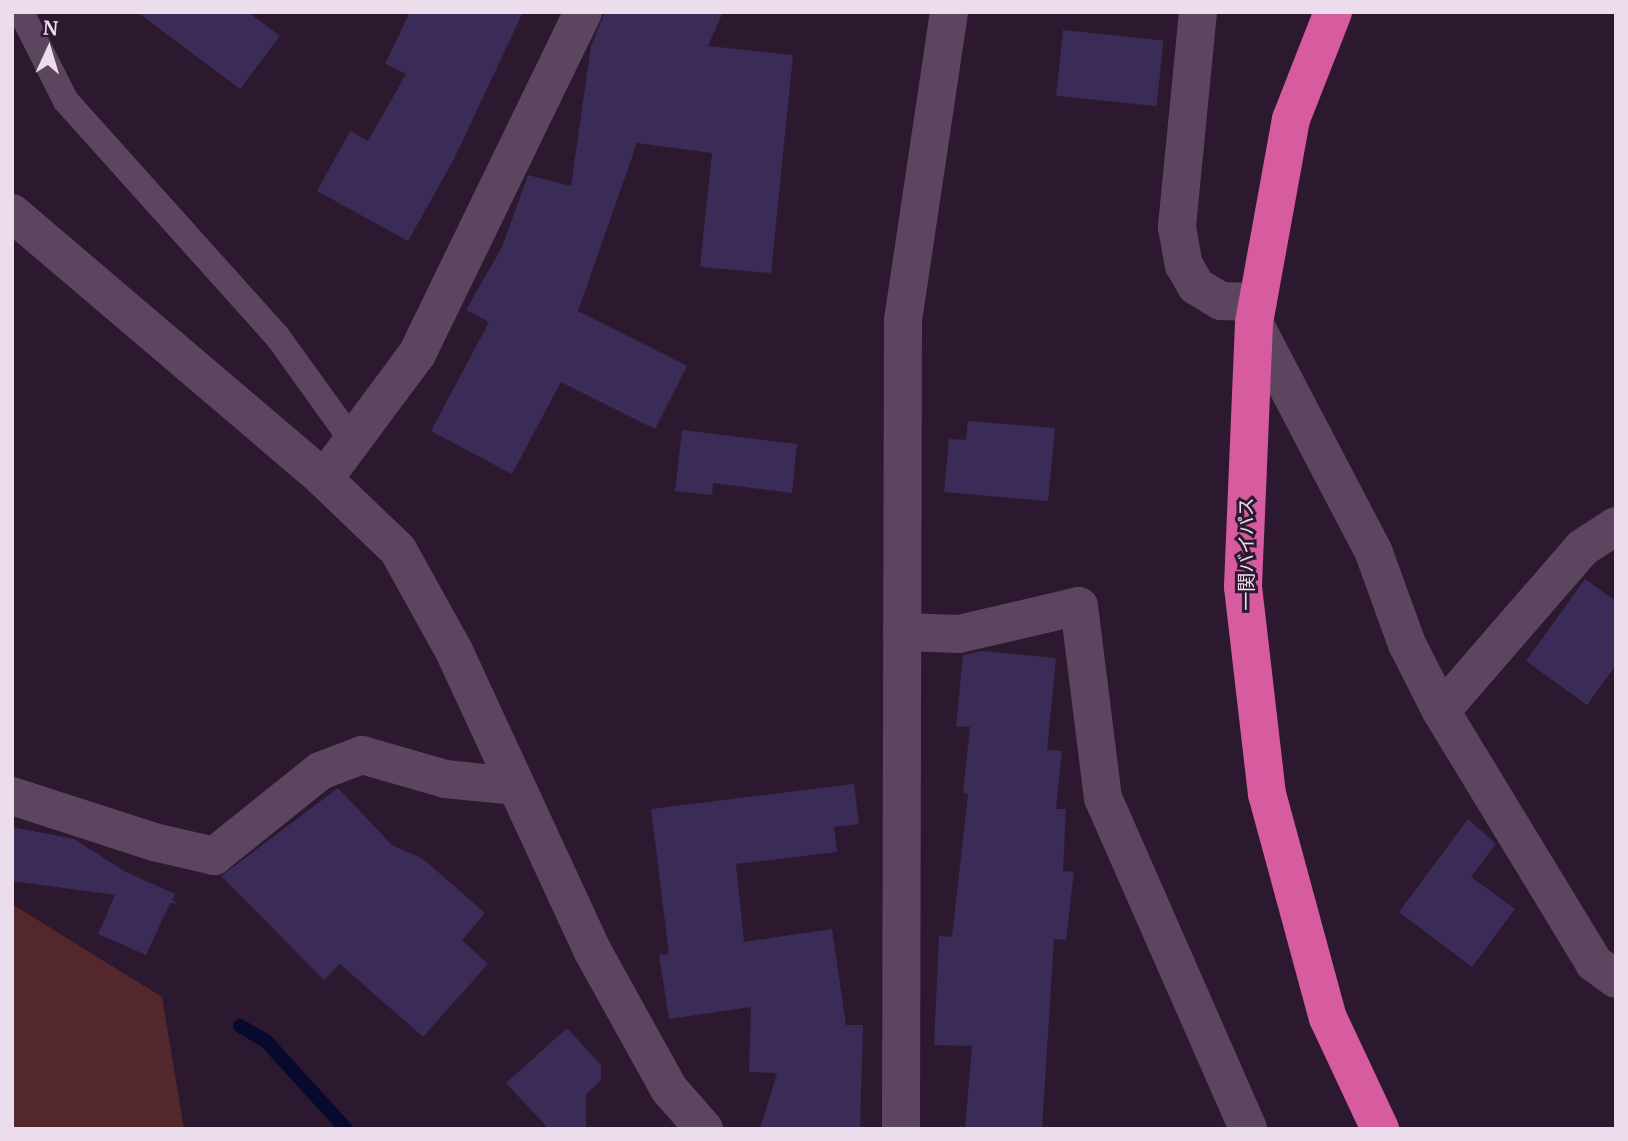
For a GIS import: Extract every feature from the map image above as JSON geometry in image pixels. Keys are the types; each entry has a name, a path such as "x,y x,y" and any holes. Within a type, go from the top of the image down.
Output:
{"highway":[{"name":"一関バイパス","path":"1333,12 1291,118 1256,312 1243,587 1267,794 1328,1018 1380,1129"}],"street":[{"path":"324,479 354,443 417,354 583,12"},
{"path":"901,1129 903,320 949,12"},
{"path":"1198,12 1177,227 1184,265 1196,286 1221,301 1256,312 1374,553 1407,644 1441,711 1594,963 1616,979"},
{"path":"12,213 324,479 398,550 454,651 592,950 669,1089 704,1129"},
{"path":"1441,711 1582,548 1616,526"},
{"path":"902,632 959,634 1079,606 1102,799 1248,1129"},
{"path":"12,796 154,842 214,856 320,771 362,754 445,779 515,786"}],"lane":[{"path":"20,12 66,101 277,336 354,443"}],"shaded area":[{"path":"12,904 162,997 184,1129 12,1129"}],"building":[{"path":"137,12 248,12 280,36 240,89"},
{"path":"410,12 523,12 454,159 408,241 317,191 350,131 368,141 406,74 385,64"},
{"path":"605,12 723,12 708,46 793,55 771,273 700,267 712,153 637,143 578,311 687,366 655,429 561,382 512,474 431,431 489,322 466,310 502,247 528,175 571,186 591,46"},
{"path":"1063,30 1163,41 1157,106 1056,96"},
{"path":"968,421 1055,428 1048,501 944,492 949,439 966,440"},
{"path":"682,430 797,444 792,493 713,483 712,495 675,491"},
{"path":"1585,579 1616,601 1616,665 1587,705 1526,661"},
{"path":"982,651 1056,658 1047,750 1062,751 1056,809 1066,809 1063,871 1074,872 1066,940 1054,939 1042,1129 965,1129 972,1046 934,1045 939,936 952,937 968,794 963,793 970,727 956,726 963,655"},
{"path":"854,784 859,824 834,827 837,852 736,864 744,942 832,929 846,1025 863,1025 860,1129 760,1129 777,1073 749,1072 751,1007 669,1019 659,955 669,954 651,809"},
{"path":"338,788 392,845 423,859 485,913 462,940 488,964 423,1037 340,964 324,980 221,876"},
{"path":"1468,819 1496,844 1471,877 1515,909 1472,967 1399,912"},
{"path":"12,827 74,839 126,872 175,894 172,900 178,904 170,903 146,955 98,934 115,895 12,881"},
{"path":"567,1028 601,1065 601,1080 586,1094 586,1129 549,1129 506,1083"}],"waterway":[{"path":"240,1026 266,1041 346,1129"}]}
